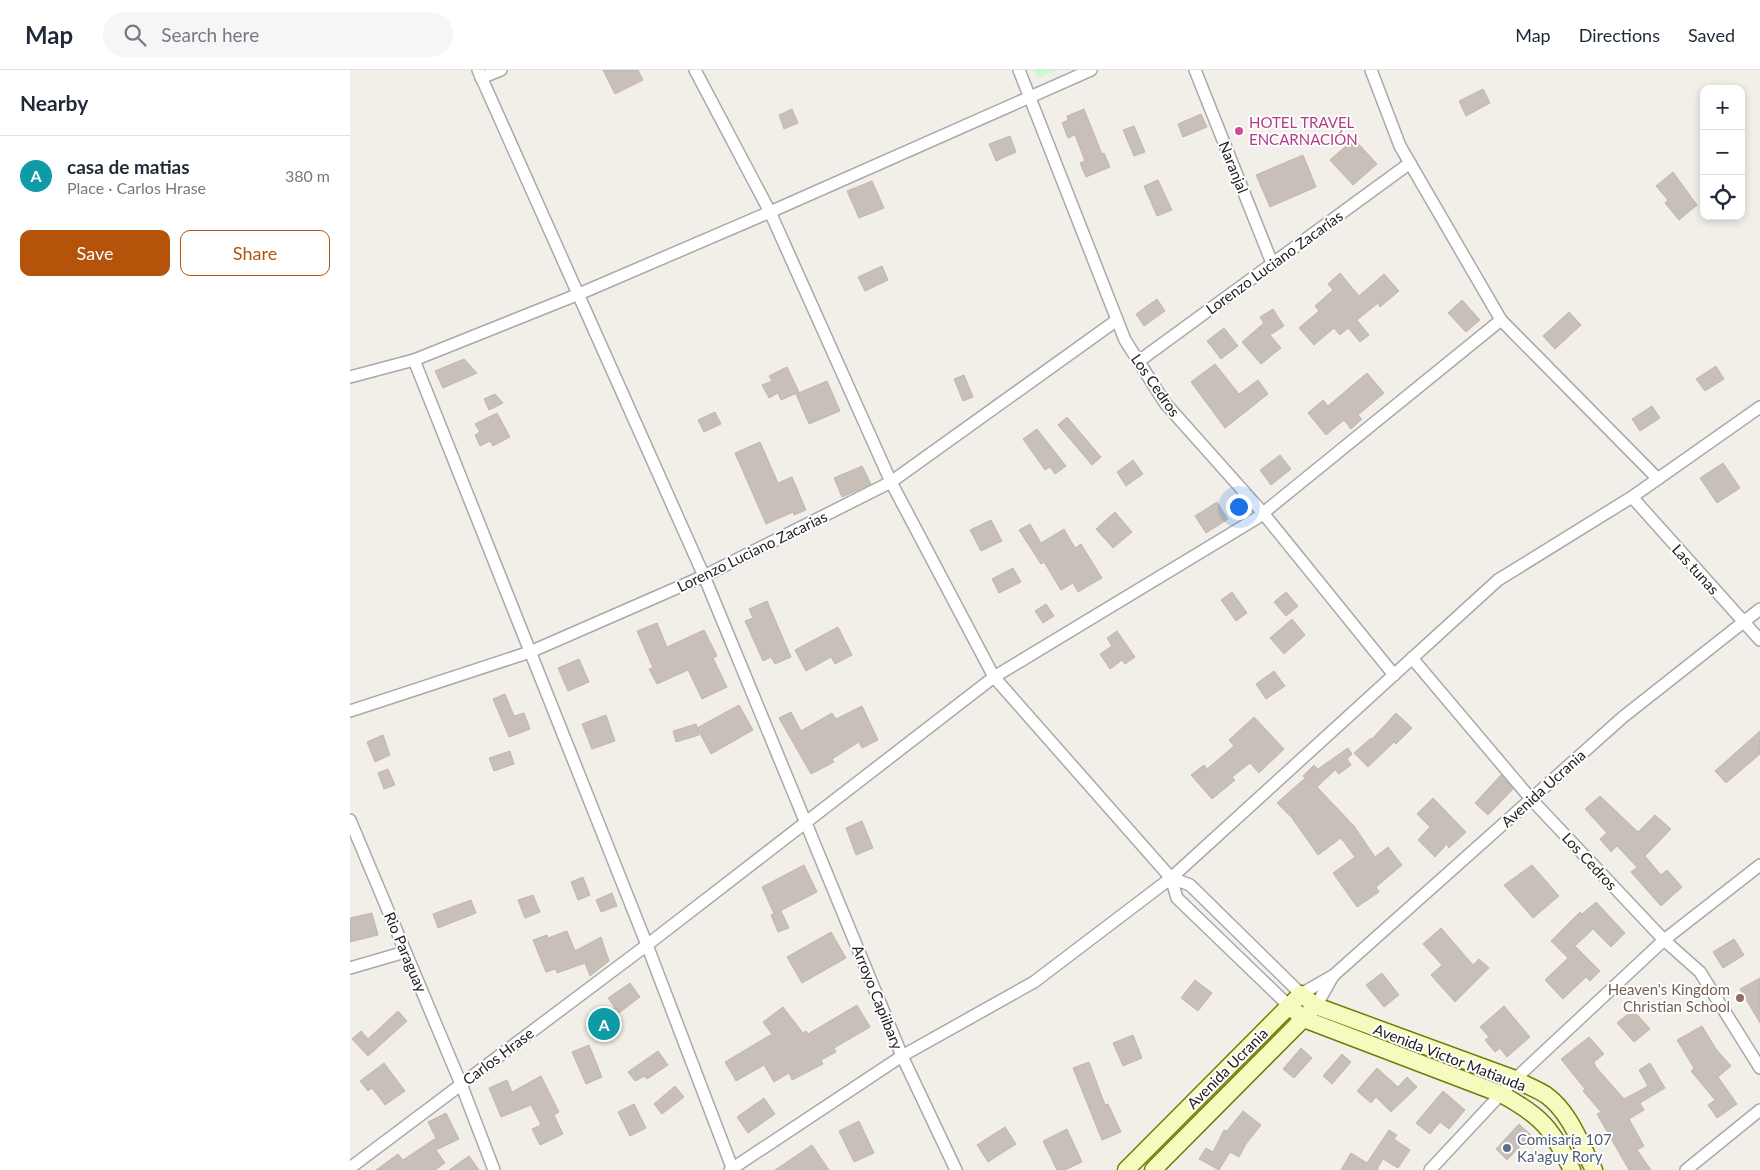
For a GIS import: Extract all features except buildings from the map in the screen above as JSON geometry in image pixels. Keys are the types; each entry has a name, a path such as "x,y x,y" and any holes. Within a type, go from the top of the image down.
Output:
{"main road":[{"name":"Avenida Victor Matiauda","path":"1301,994 1316,1006 1514,1080 1546,1095 1561,1110 1594,1170"},
{"name":"Avenida Ucrania","path":"1126,1170 1301,994"},
{"name":"Avenida Victor Matiauda","path":"1289,1006 1304,1019 1501,1094 1524,1106 1543,1121 1559,1143 1572,1170"},
{"name":"Avenida Ucrania","path":"1156,1169 1316,1006"}],"street":[{"path":"479,74 501,70"},
{"path":"695,70 770,212 891,482 994,677 1171,878 1177,898 1289,1006"},
{"name":"Los Cedros","path":"1019,70 1125,340 1165,403 1263,513 1394,674"},
{"path":"350,377 414,360 579,294 1091,70"},
{"name":"Naranjal","path":"1195,70 1272,263"},
{"path":"1371,70 1400,146 1501,320 1658,479"},
{"name":"Arroyo Capiibary","path":"479,74 704,576 902,1056 956,1170"},
{"name":"Lorenzo Luciano Zacarías","path":"1139,362 1410,163"},
{"name":"Lorenzo Luciano Zacarias","path":"350,711 530,652 704,576 891,482 1117,320"},
{"name":"Carlos Hrase","path":"350,1168 647,945 994,677 1263,513 1501,320"},
{"path":"414,360 647,945 732,1169 902,1056 1034,982 1171,878 1498,580 1632,497 1760,407"},
{"name":"Las tunas","path":"1632,497 1760,640"},
{"name":"Avenida Ucrania","path":"1301,994 1334,975 1623,717 1760,609"},
{"name":"Los Cedros","path":"1412,658 1531,798 1664,940 1700,972 1760,1068"},
{"name":"Rio Paraguay","path":"350,820 461,1084 494,1170"},
{"path":"1430,1170 1514,1080 1664,940 1760,864"},
{"path":"1171,878 1190,885 1301,994"},
{"path":"350,968 405,952"},
{"name":"Avenida Ucrania","path":"1316,1006 1334,975"},
{"path":"1686,1170 1760,1110"},
{"path":"1143,1153 1156,1169"}],"green space":[{"path":"1034,70 1057,70 1037,78"}],"place":[{"name":"HOTEL TRAVEL ENCARNACIÓN","path":"1239,131"},
{"name":"Heaven's Kingdom Christian School","path":"1740,998"},
{"name":"casa de matias","path":"604,1024"},
{"name":"Comisaría 107 Ka'aguy Rory","path":"1507,1148"}]}
